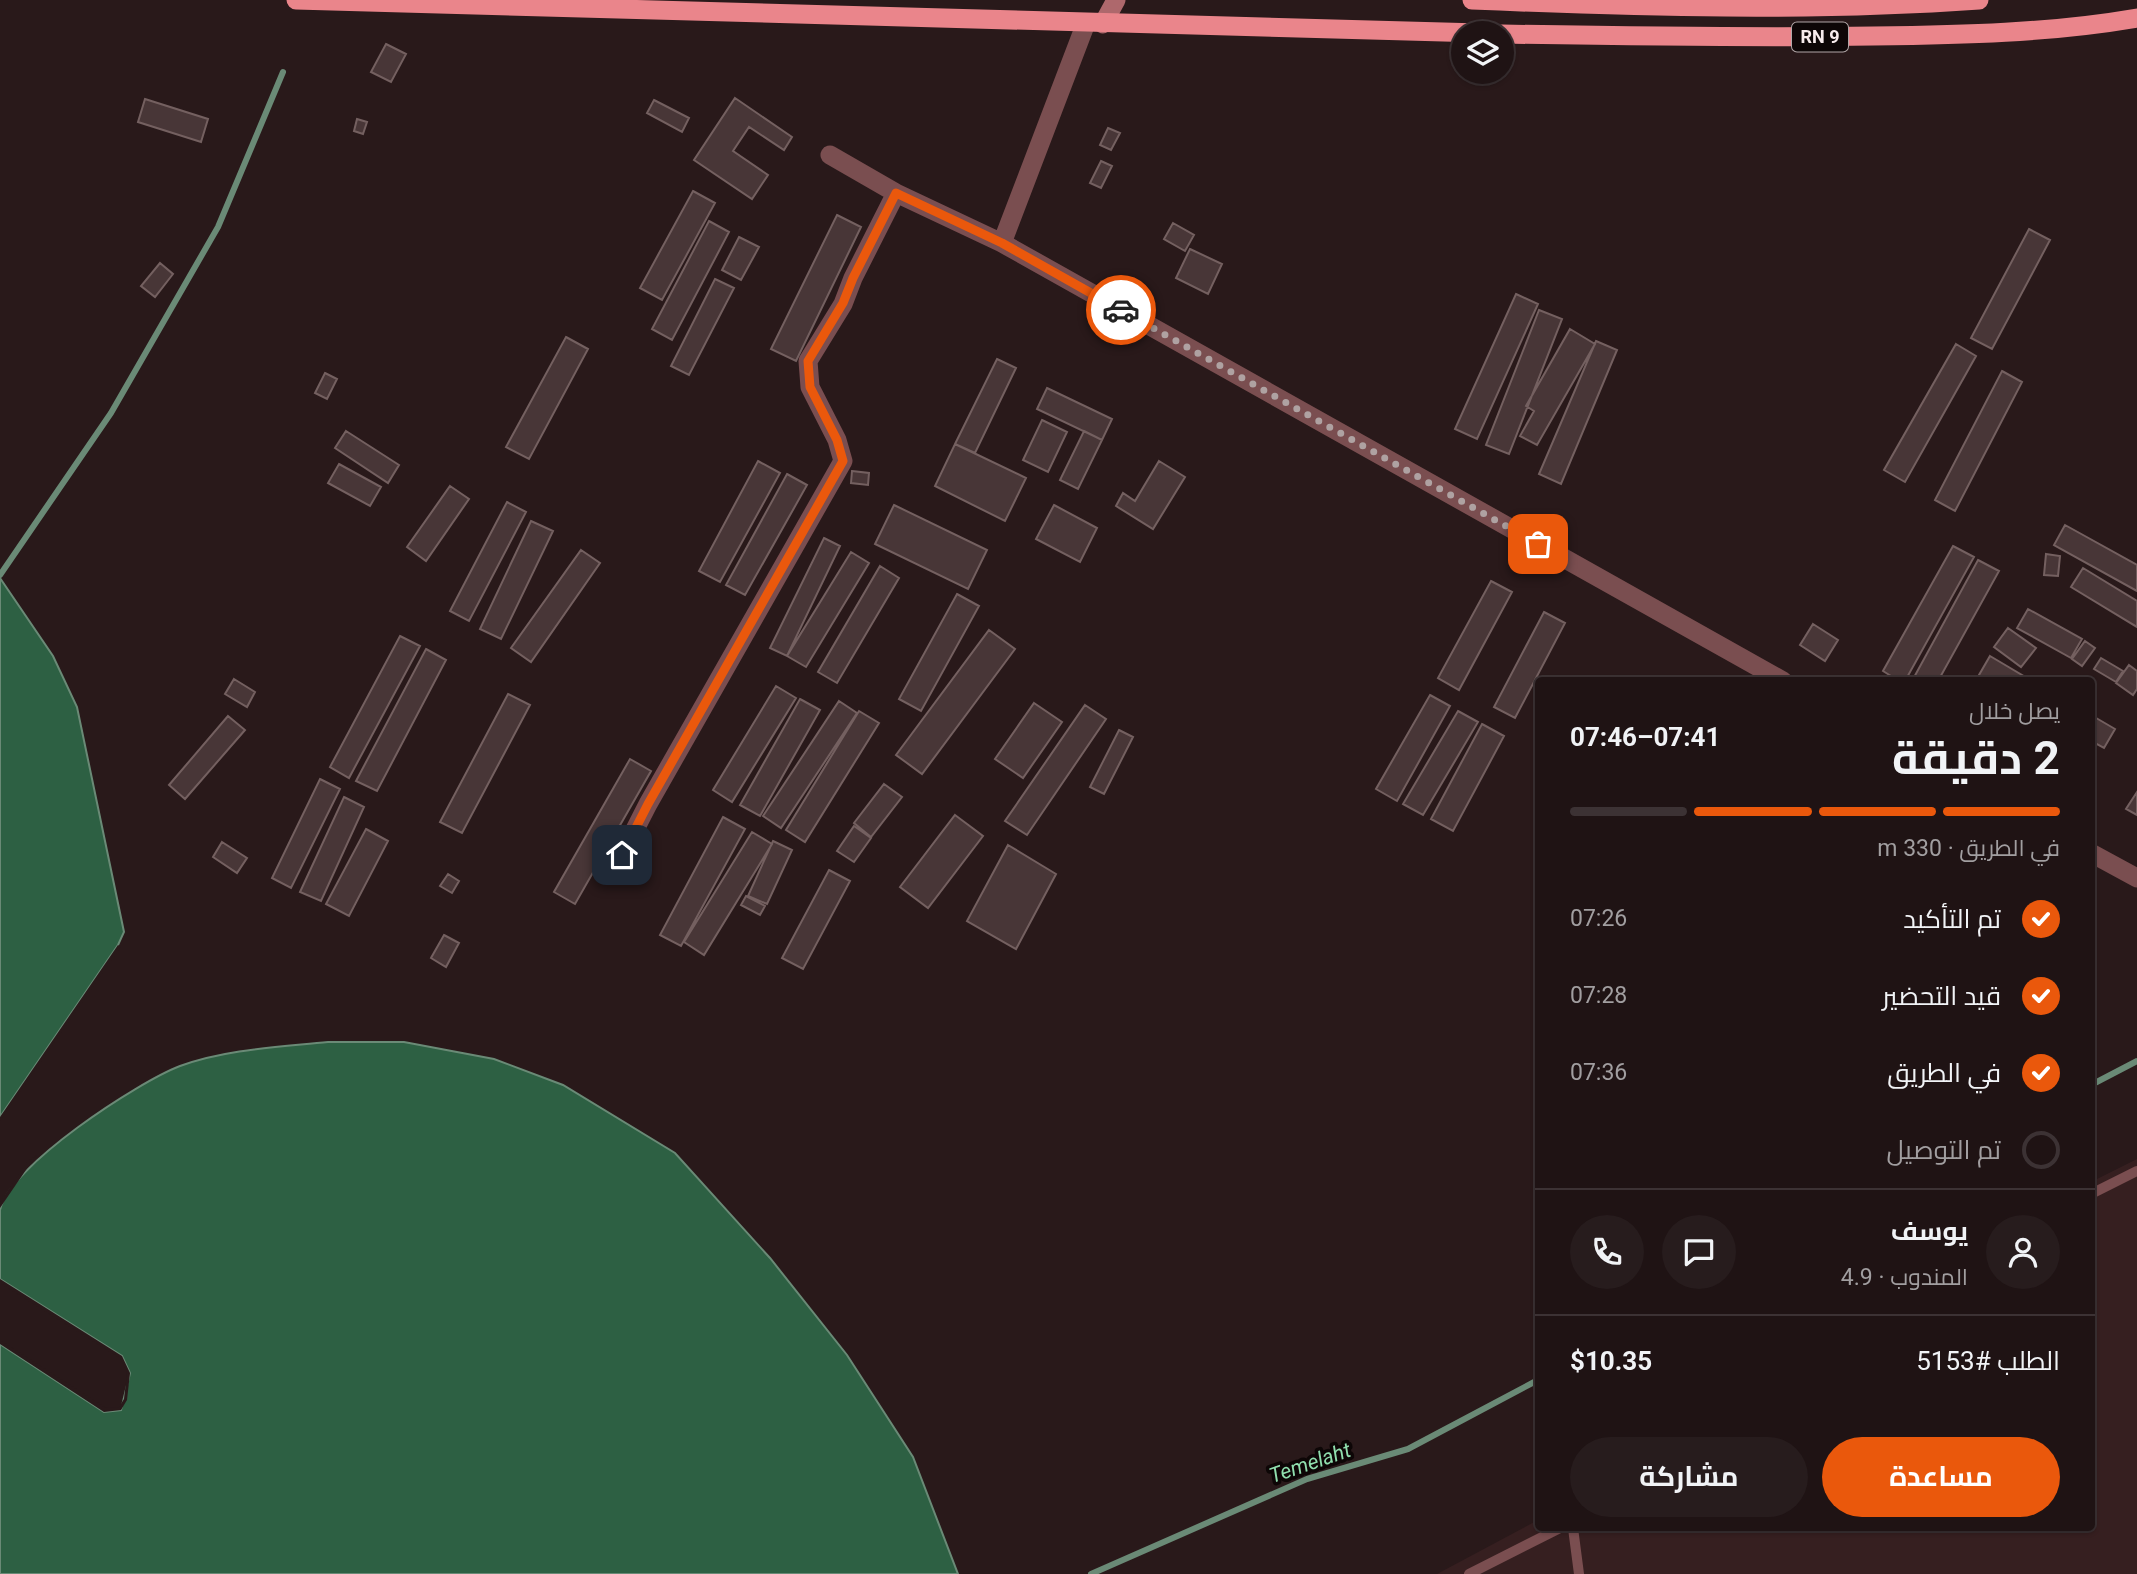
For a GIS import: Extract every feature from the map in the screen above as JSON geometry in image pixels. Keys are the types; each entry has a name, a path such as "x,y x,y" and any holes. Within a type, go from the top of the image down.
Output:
{"highway":[{"path":"296,0 1451,32"},
{"name":"RN 9","path":"1472,0 1612,5 1870,8 1979,0"},
{"name":"RN 9","path":"1514,34 1742,38 1934,35 2081,28 2137,18"}],"main road":[{"path":"1094,23 1115,0"}],"street":[{"path":"1002,243 1094,23"},
{"path":"830,155 896,193 1002,243 1776,677"},
{"path":"622,855 648,804 843,461 837,440 810,387 808,361 843,303 896,193"},
{"path":"2095,855 2137,878"}],"lane":[{"path":"2095,1192 2137,1171"},
{"path":"1469,1574 1553,1531"},
{"path":"1573,1531 1579,1574"}],"shaded area":[{"path":"0,578 53,656 77,707 124,932 118,945 0,1117"},
{"path":"328,1042 404,1042 494,1059 563,1085 675,1153 770,1258 847,1355 913,1457 958,1574 0,1574 0,1344 104,1412 121,1410 130,1373 122,1356 0,1279 0,1210 9,1192 26,1171 78,1128 135,1089 180,1066 253,1050"},
{"path":"2137,1159 2137,1574 1437,1574 1535,1522 1535,1531 2095,1531 2095,1180"}],"pier":[{"path":"118,945 121,947 0,1121 0,1117"},
{"path":"37,1155 0,1208 0,1202 27,1162"},
{"path":"0,1279 122,1356 130,1373 127,1400 121,1410 104,1412 0,1344 0,1340 106,1408 119,1407 124,1399 127,1373 120,1358 0,1283"}],"building":[{"path":"386,44 406,54 391,82 371,72"},
{"path":"735,98 792,137 784,150 749,127 733,151 768,175 752,199 694,160"},
{"path":"145,99 208,119 201,142 138,122"},
{"path":"654,100 689,118 682,132 647,113"},
{"path":"357,119 367,122 363,134 354,131"},
{"path":"1108,128 1120,133 1111,150 1100,145"},
{"path":"1101,161 1112,166 1101,188 1090,183"},
{"path":"693,191 715,203 662,300 640,288"},
{"path":"837,215 861,227 796,361 771,349"},
{"path":"709,221 729,232 672,340 652,329"},
{"path":"1173,223 1194,235 1185,251 1164,239"},
{"path":"2029,229 2050,240 1992,349 1971,338"},
{"path":"739,237 759,247 741,280 722,270"},
{"path":"1190,249 1222,264 1208,294 1176,278"},
{"path":"160,263 173,274 155,297 141,286"},
{"path":"715,279 734,288 689,375 671,366"},
{"path":"1516,294 1538,304 1477,439 1455,429"},
{"path":"1539,310 1562,319 1509,454 1486,445"},
{"path":"1570,329 1595,344 1537,445 1520,436 1534,411 1526,406"},
{"path":"566,337 588,349 529,459 506,447"},
{"path":"1596,341 1617,350 1561,484 1539,474"},
{"path":"1956,344 1976,356 1905,482 1884,470"},
{"path":"997,359 1016,368 975,453 955,444"},
{"path":"2002,371 2022,382 1955,511 1935,500"},
{"path":"325,373 337,379 327,399 315,393"},
{"path":"1047,388 1112,419 1102,440 1037,409"},
{"path":"1042,420 1067,432 1048,472 1023,460"},
{"path":"346,431 399,465 388,483 335,448"},
{"path":"1084,431 1102,440 1078,489 1060,480"},
{"path":"955,444 1026,478 1005,521 935,486"},
{"path":"758,461 780,473 720,582 699,571"},
{"path":"1159,461 1185,477 1153,529 1116,506 1123,493 1135,501"},
{"path":"339,464 381,487 370,506 328,483"},
{"path":"852,471 869,473 868,485 851,483"},
{"path":"787,474 807,485 745,595 726,585"},
{"path":"450,486 469,499 426,561 407,547"},
{"path":"507,502 526,512 469,621 450,611"},
{"path":"894,505 987,550 968,589 875,544"},
{"path":"1054,505 1097,528 1080,562 1036,539"},
{"path":"531,521 553,531 501,639 480,629"},
{"path":"2065,525 2137,565 2137,591 2054,545"},
{"path":"824,538 840,546 787,656 770,648"},
{"path":"1953,546 1974,557 1907,677 1893,677 1883,671"},
{"path":"581,550 600,563 531,662 511,648"},
{"path":"851,552 869,563 806,667 787,656"},
{"path":"2046,554 2060,556 2058,576 2044,575"},
{"path":"1978,560 1999,571 1940,677 1914,677"},
{"path":"880,566 899,578 837,683 818,672"},
{"path":"2083,568 2137,601 2137,627 2071,587"},
{"path":"1491,581 1512,592 1459,690 1438,678"},
{"path":"957,594 979,606 921,711 899,699"},
{"path":"2028,609 2082,639 2071,658 2017,628"},
{"path":"1544,612 1565,623 1515,718 1494,707"},
{"path":"1813,624 1838,640 1825,661 1800,645"},
{"path":"2008,628 2036,648 2021,667 1994,647"},
{"path":"989,630 1015,649 922,774 896,755"},
{"path":"400,636 420,646 349,778 330,767"},
{"path":"2085,641 2095,648 2082,666 2072,659"},
{"path":"426,649 446,660 377,791 356,781"},
{"path":"1990,656 2025,677 1982,677 1979,675"},
{"path":"2101,658 2123,671 2116,682 2094,669"},
{"path":"2129,665 2137,671 2137,689 2133,695 2116,683"},
{"path":"234,679 255,692 247,707 225,694"},
{"path":"776,686 796,698 732,802 713,790"},
{"path":"508,694 530,705 462,833 440,822"},
{"path":"1430,695 1450,706 1397,801 1376,789"},
{"path":"800,699 820,710 760,816 740,805"},
{"path":"839,701 857,713 781,828 763,816"},
{"path":"1034,703 1062,722 1023,778 995,759"},
{"path":"1085,705 1106,719 1027,835 1005,821"},
{"path":"859,711 879,723 805,842 786,830"},
{"path":"1458,711 1478,722 1423,815 1403,804"},
{"path":"228,716 245,730 185,799 169,785"},
{"path":"2095,717 2115,729 2104,748 2095,743"},
{"path":"1482,724 1504,736 1453,831 1431,819"},
{"path":"1119,730 1133,737 1104,794 1090,787"},
{"path":"630,759 651,771 575,904 554,892"},
{"path":"320,779 340,789 291,888 272,878"},
{"path":"884,784 902,797 871,837 854,823"},
{"path":"2137,792 2137,815 2126,809"},
{"path":"344,797 364,807 321,901 300,892"},
{"path":"955,815 983,836 928,908 900,887"},
{"path":"723,817 745,829 681,946 660,935"},
{"path":"854,826 871,838 854,862 837,851"},
{"path":"366,829 388,841 349,916 326,904"},
{"path":"752,832 772,844 704,955 684,942"},
{"path":"773,841 792,850 767,904 748,896"},
{"path":"222,842 247,858 237,873 213,857"},
{"path":"1008,845 1056,874 1016,949 967,921"},
{"path":"829,870 850,881 803,969 782,958"},
{"path":"448,874 459,881 452,893 440,886"},
{"path":"746,896 765,906 760,915 741,905"},
{"path":"444,935 459,943 446,967 431,958"}],"waterway":[{"path":"0,575 111,413 218,227 283,72"},
{"name":"Temelaht","path":"2095,1083 2137,1061"},
{"name":"Temelaht","path":"1091,1574 1307,1479 1408,1449 1535,1382"}],"way so far":[{"path":"1121,310 1538,544"}],"route":[{"path":"622,855 648,804 843,461 837,440 810,387 808,361 843,303 896,193 1002,243 1121,310"}]}
